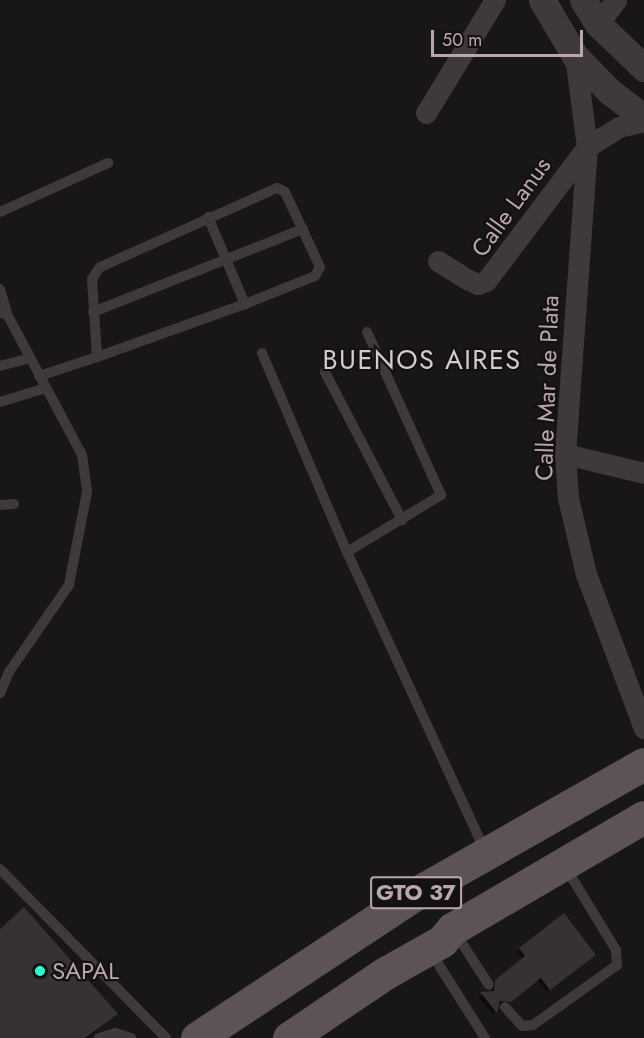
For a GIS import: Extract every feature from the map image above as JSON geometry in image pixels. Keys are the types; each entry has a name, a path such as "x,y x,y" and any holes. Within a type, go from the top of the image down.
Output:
{"main road":[{"name":"GTO 37","path":"197,1038 485,851 644,764"},
{"name":"GTO 37","path":"289,1038 562,862 644,817"}],"street":[{"path":"426,113 495,0"},
{"path":"542,0 575,56 609,90 644,119"},
{"path":"583,0 598,24 644,68"},
{"path":"598,24 616,0"},
{"name":"Calle Mar de Plata","path":"575,56 587,147 565,454 575,538 644,728"},
{"path":"587,147 620,127 644,119"},
{"name":"Calle Lanus","path":"438,261 478,284 486,281 587,147"},
{"path":"565,454 644,473"}],"lane":[{"path":"0,212 108,163"},
{"path":"39,376 97,357 244,304 319,273 303,230 285,192 277,188 100,267 92,279 97,357"},
{"path":"208,217 244,304"},
{"path":"93,312 303,230"},
{"path":"0,290 4,313 82,455 87,492 83,527 69,585 9,672 0,693"},
{"path":"347,552 438,500 441,490 367,332"},
{"path":"262,353 347,552 485,851"},
{"path":"0,366 30,358"},
{"path":"325,372 402,520"},
{"path":"0,402 46,388"},
{"path":"0,506 14,504"},
{"path":"505,1007 522,1026 532,1025 617,965 616,950 562,862"},
{"path":"0,869 166,1038"},
{"path":"440,939 489,985"},
{"path":"440,939 485,1038"},
{"path":"99,1038 115,1033 131,1038"}],"building":[{"name":"SAPAL","path":"24,907 118,1014 85,1038 0,1038 0,929"},
{"path":"564,913 596,955 550,990 541,978 511,1002 500,1001 497,1013 480,992 494,991 495,980 525,956 519,948"}],"place":[{"name":"SAPAL","path":"40,971"}],"district":[{"name":"BUENOS AIRES","path":"422,360"}]}
